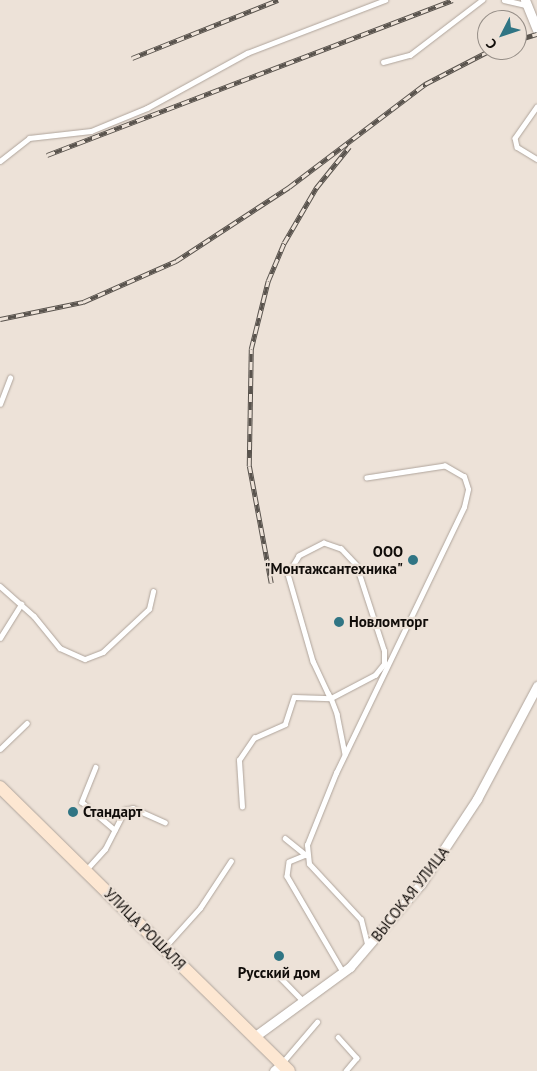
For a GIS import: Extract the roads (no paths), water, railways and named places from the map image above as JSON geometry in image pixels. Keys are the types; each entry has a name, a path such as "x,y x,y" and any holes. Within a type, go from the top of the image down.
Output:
{"main road":[{"name":"УЛИЦА РОШАЛЯ","path":"0,787 254,1037 282,1069"}],"street":[{"path":"526,3 537,30"},
{"name":"ВЫСОКАЯ УЛИЦА","path":"254,1037 302,1000 343,972 363,952 443,854 537,686"}],"lane":[{"path":"0,161 29,138 90,131 147,108 247,53 385,0"},
{"path":"382,62 410,55 482,0"},
{"path":"504,0 526,3"},
{"path":"537,107 515,138 518,147 537,159"},
{"path":"0,404 10,378"},
{"path":"306,855 316,818 345,755 410,626 464,507 468,490 464,477 445,466 367,478"},
{"path":"242,807 239,760 249,743 285,724 297,695 331,698 375,675 385,657 356,566 341,549 324,544 299,556 288,574 313,661 331,698 345,755"},
{"path":"0,586 21,604 60,648 85,659 103,652 148,609 153,591"},
{"path":"0,638 21,604"},
{"path":"0,749 27,722"},
{"path":"96,767 82,802 115,830"},
{"path":"85,871 129,808 165,822"},
{"path":"284,838 306,855 314,871 365,926 368,939 363,952"},
{"path":"306,855 289,862 287,876 343,972"},
{"path":"164,948 200,908 231,861"},
{"path":"279,976 302,1000"},
{"path":"282,1069 317,1022"},
{"path":"338,1037 357,1058 346,1071"}],"railway":[{"path":"132,58 278,0"},
{"path":"47,155 452,0"},
{"path":"527,37 537,34"},
{"path":"0,319 83,302 176,261 289,187 425,84 477,57"},
{"path":"271,583 249,466 251,349 268,281 284,243 316,188 349,147"}],"place":[{"name":"ООО \"Монтажсантехника\"","path":"413,560"},
{"name":"Новломторг","path":"339,622"},
{"name":"Стандарт","path":"73,812"},
{"name":"Русский дом","path":"279,956"}]}
